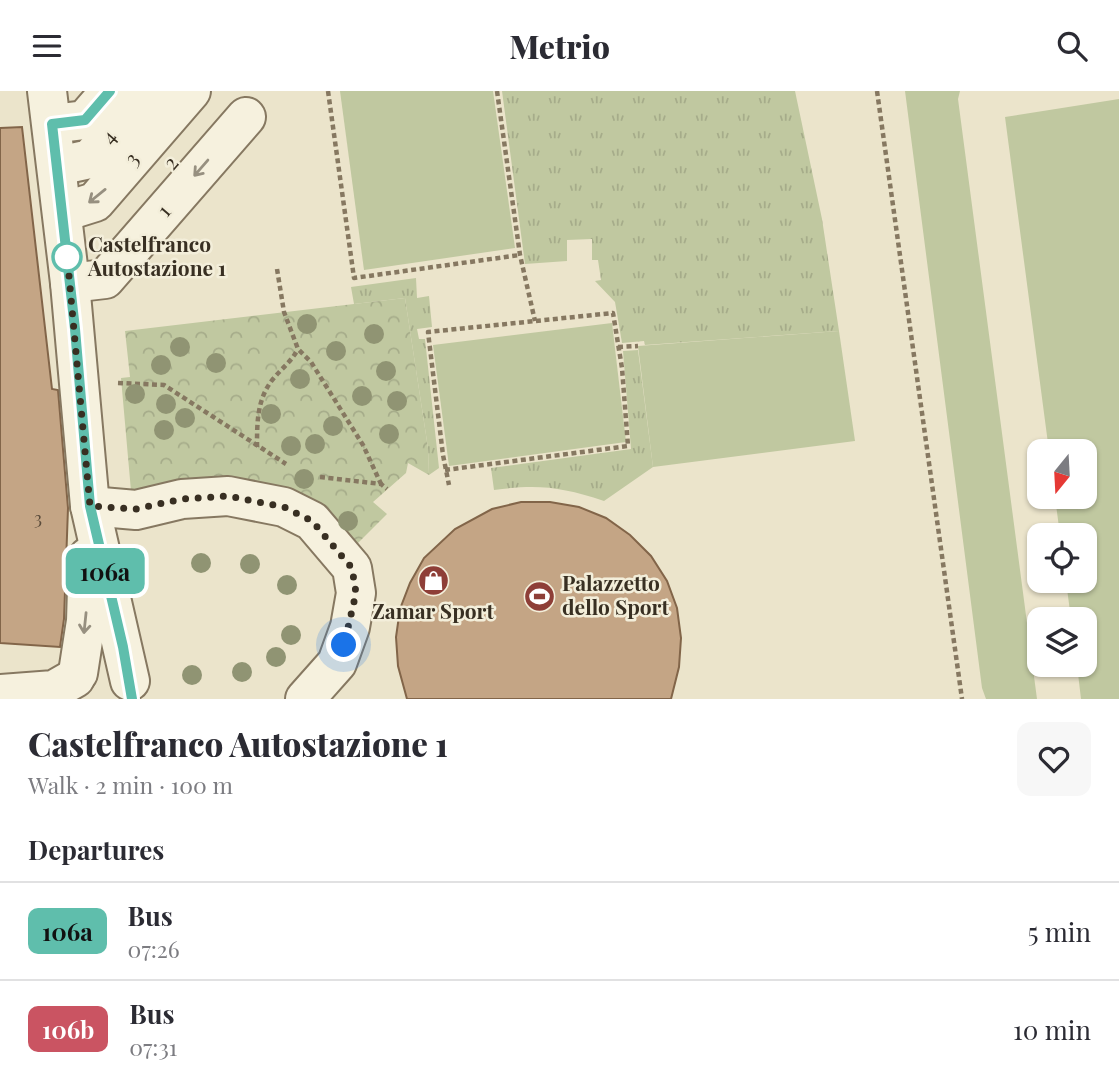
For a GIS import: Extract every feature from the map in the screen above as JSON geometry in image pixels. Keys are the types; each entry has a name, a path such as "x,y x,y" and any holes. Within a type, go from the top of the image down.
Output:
{"street":[{"path":"75,684 86,613 90,506 69,268 50,108 85,120 110,91"},
{"name":"4","path":"58,166 90,159 150,91"},
{"name":"3","path":"62,212 95,202 191,91"},
{"name":"2","path":"69,268 100,245 222,104 247,107"},
{"path":"90,506 136,509 182,499 228,496 284,507 312,521 352,568 356,593 337,663 305,699"},
{"path":"90,506 131,690"},
{"path":"1,697 54,690 75,684 96,663 107,663 124,672 131,690"}],"path":[{"path":"328,91 354,278 520,255"},
{"path":"497,91 520,255 535,321"},
{"path":"877,91 962,699"},
{"path":"278,269 284,312 298,349 310,362 363,445 381,484 387,489"},
{"path":"445,470 628,446 613,313 428,332 445,470 449,485"},
{"path":"618,347 638,346"},
{"path":"257,448 260,401 272,380 289,364 298,349"},
{"path":"112,384 164,385 257,448 290,466"},
{"path":"310,474 350,483 381,484"}],"green space":[{"path":"340,91 493,91 515,248 364,270"},
{"path":"502,91 795,91 822,219 839,331 645,345 644,341 622,343 615,302 595,281 601,280 598,260 592,260 592,239 567,240 567,261 525,264"},
{"path":"905,91 960,91 958,99 1027,623 1027,677 1034,677 1037,699 986,699 982,688"},
{"path":"1119,99 1119,699 1081,699 1078,677 1097,677 1097,607 1069,607 1068,593 1097,593 1097,523 1058,523 1057,509 1097,509 1097,439 1047,439 1005,117"},
{"path":"416,278 417,298 429,296 432,327 417,329 419,339 425,339 439,468 429,475 428,448 405,298 354,304 351,287"},
{"path":"405,298 428,448 429,475 408,463 406,473 373,502 387,514 349,552 229,484 131,491 121,378 130,377 125,331"},
{"path":"612,323 626,442 449,466 433,345"},
{"path":"839,331 855,441 653,467 638,346"},
{"path":"638,350 653,467 604,501 550,488 494,490 491,468 631,449 623,351"}],"building":[{"path":"22,127 52,389 58,390 68,508 64,619 60,647 0,643 0,128"},
{"name":"Palazzetto dello Sport","path":"521,502 550,502 579,507 606,518 630,535 651,556 667,581 677,608 681,638 679,667 671,699 407,699 398,666 396,637 400,609 424,558 455,529 492,509"}],"bus line":[{"name":"106a","path":"110,91 85,120 52,124 75,329 90,506 132,687 132,699"}],"place":[{"name":"Castelfranco Autostazione 1","path":"67,257"},
{"name":"Zamar Sport","path":"433,580"},
{"name":"Palazzetto dello Sport","path":"539,596"}],"route":[{"path":"67,257 67,254 90,506 136,509 182,499 228,496 284,507 312,521 352,568 356,593 344,645"}]}
